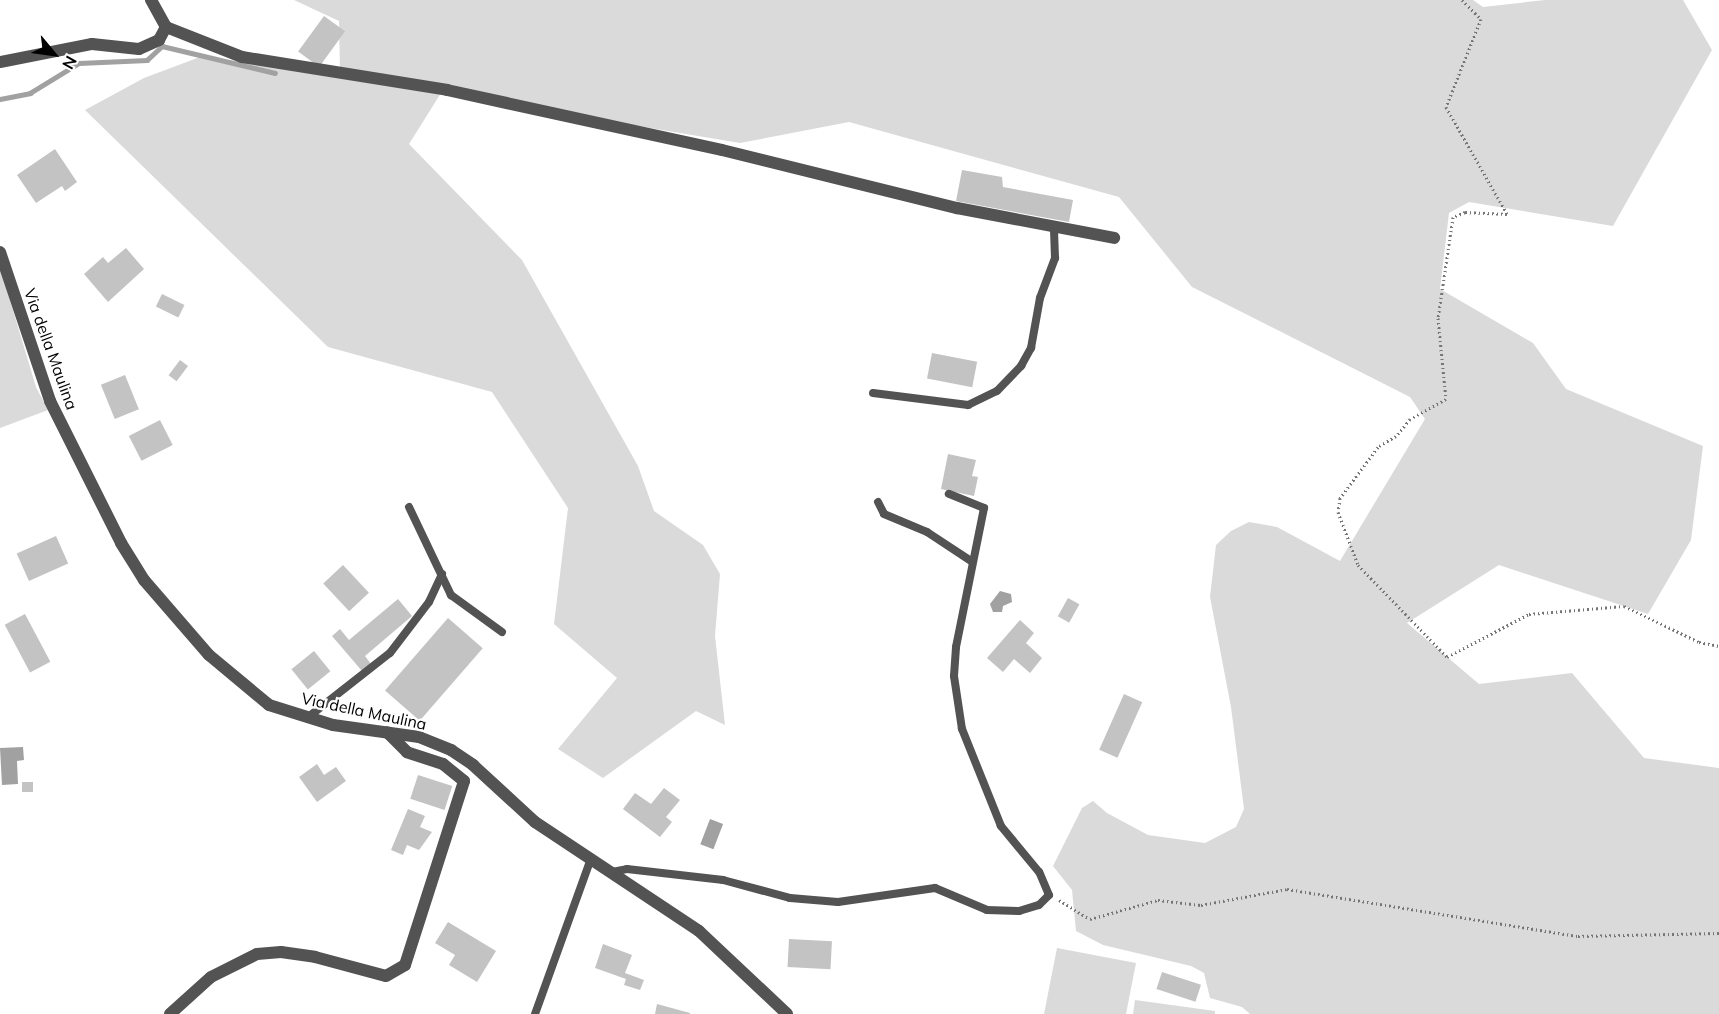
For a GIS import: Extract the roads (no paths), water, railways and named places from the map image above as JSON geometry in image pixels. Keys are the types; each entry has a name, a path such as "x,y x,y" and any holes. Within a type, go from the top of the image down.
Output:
{"street":[{"path":"151,0 166,27 242,57 447,90 722,150 957,208 1114,238"},
{"path":"0,62 93,44 139,50 159,40 166,27"},
{"name":"Via della Maulina","path":"0,252 50,401 121,543 144,580 209,655 269,705 307,718 419,737 451,750 473,765 535,822 590,861 612,872 699,931 787,1014"},
{"path":"170,1014 211,977 257,954 281,952 315,957 386,976 405,965 464,781 443,764 407,752 387,732"}],"lane":[{"path":"873,393 968,405 997,391 1021,366 1031,348 1040,298 1056,258 1054,226"},
{"path":"612,872 627,869 723,880 789,898 838,902 935,888 987,910 1019,911 1039,905 1049,895 1039,872 1001,826 962,729 954,676 971,561 984,507 949,494"},
{"path":"878,502 884,514 927,532 971,561"},
{"path":"409,507 451,596 502,632"},
{"path":"307,718 390,653 429,602 442,574"},
{"path":"535,1014 590,861"}],"waterway":[{"path":"0,99 30,93 79,63 147,60 162,46 275,73"}]}
